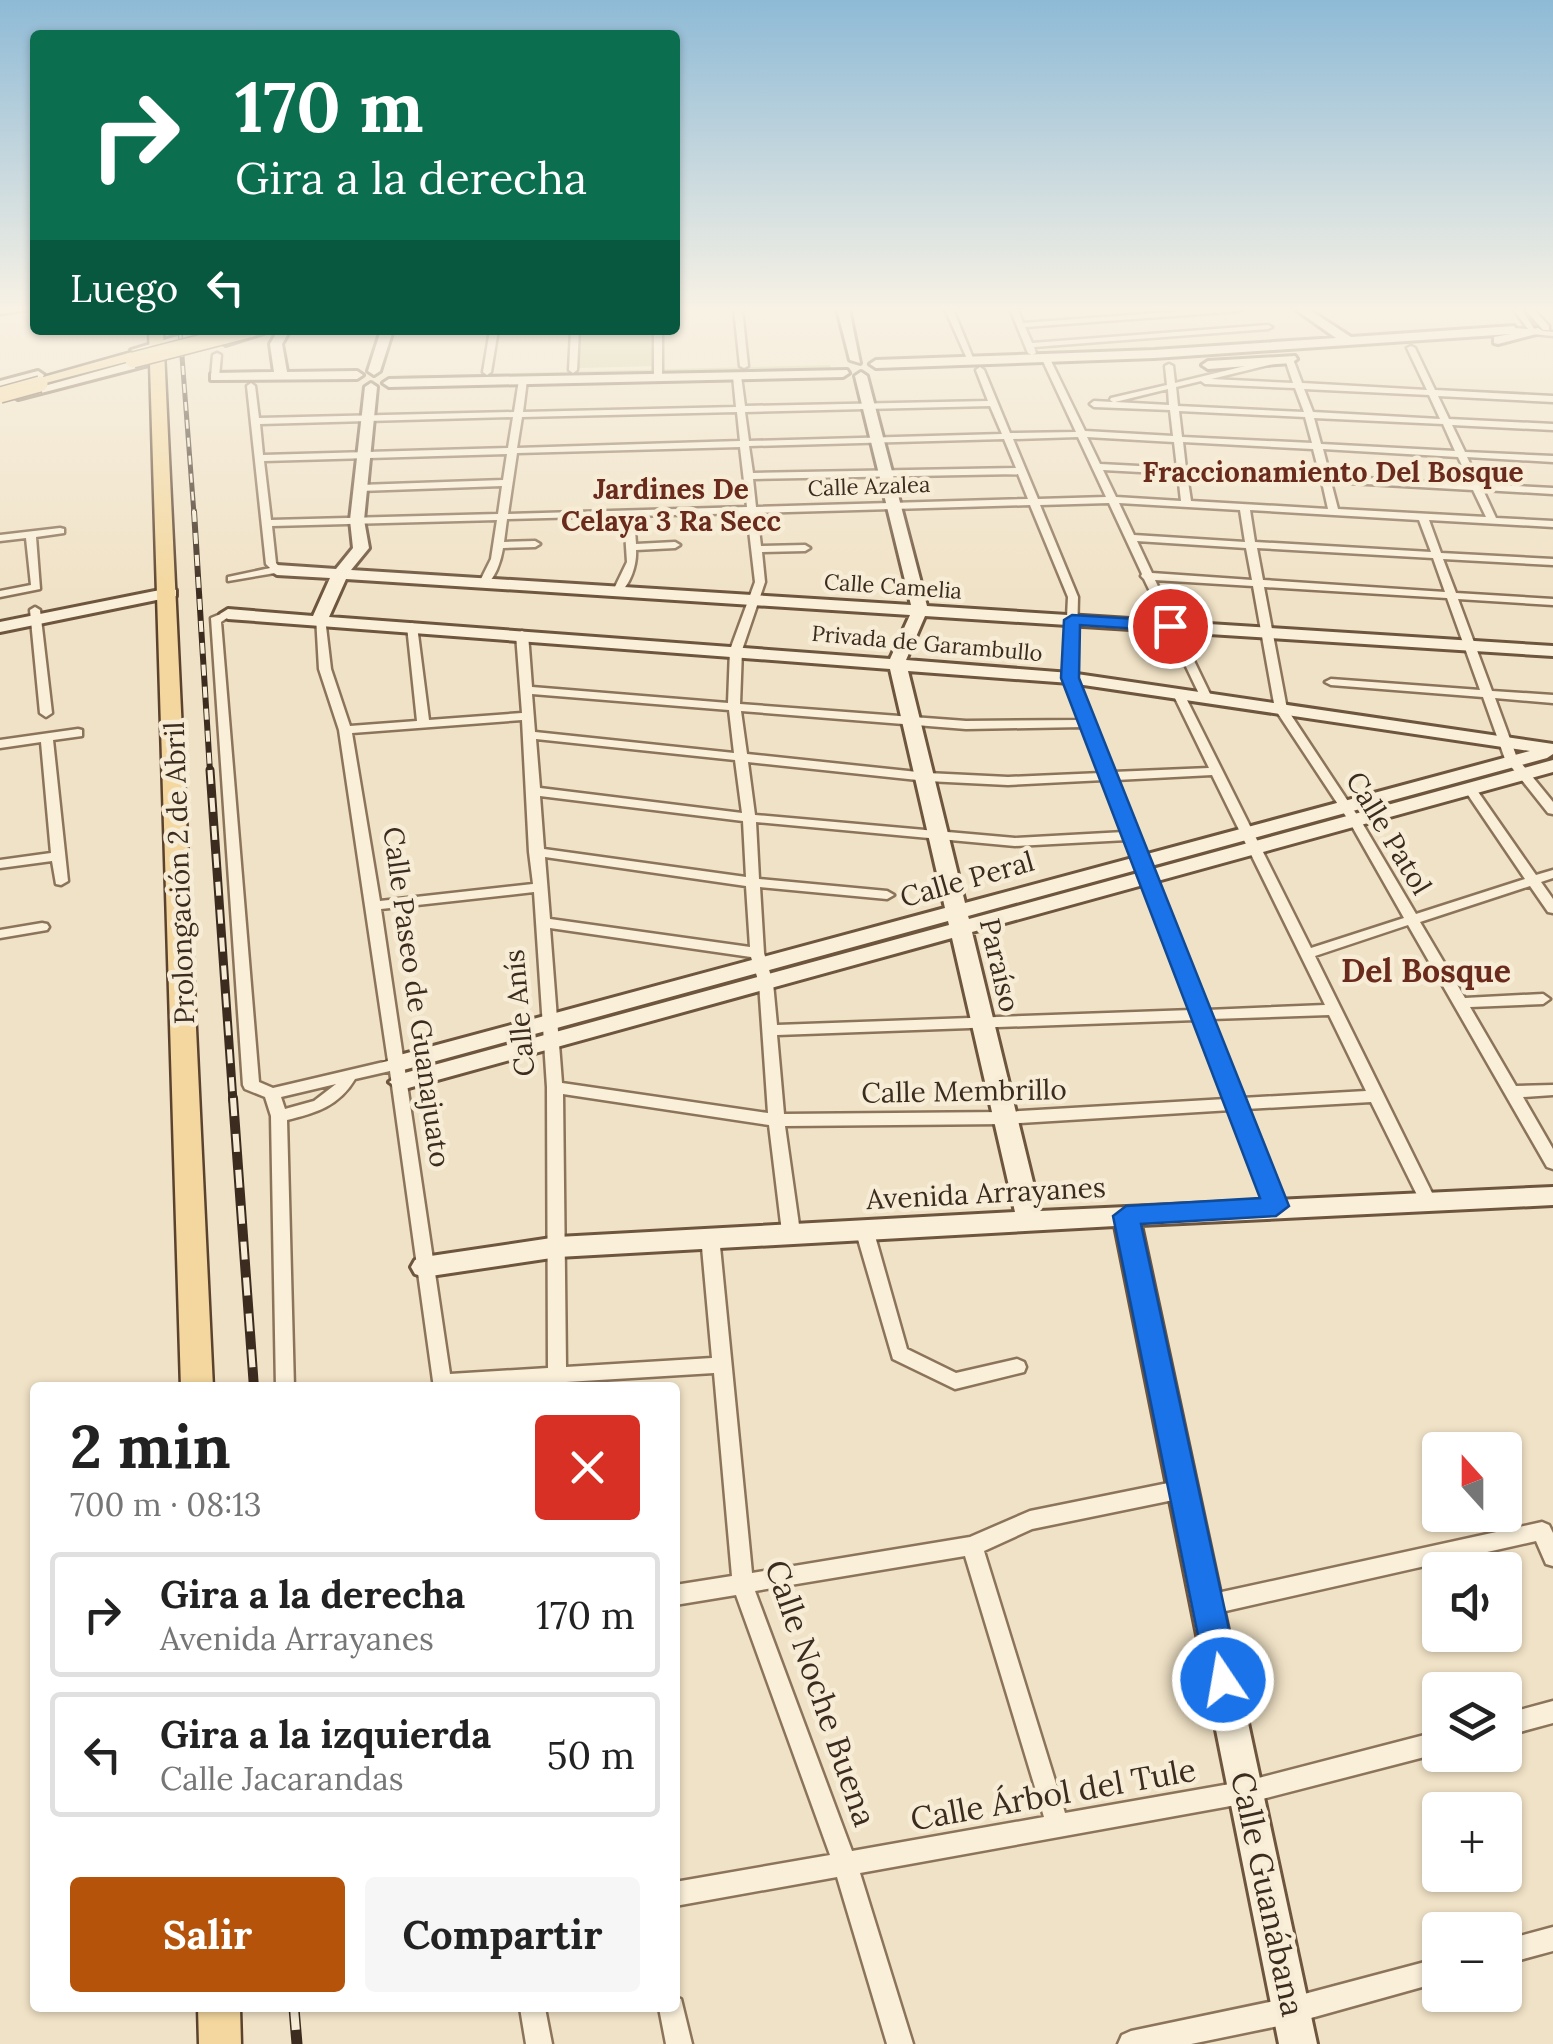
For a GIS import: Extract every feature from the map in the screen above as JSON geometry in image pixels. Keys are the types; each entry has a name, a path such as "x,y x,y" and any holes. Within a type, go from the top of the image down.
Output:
{"main road":[{"name":"Prolongación 2 de Abril","path":"147,404 169,588 198,1382"},
{"path":"320,618 340,574 360,548 357,520 369,404"},
{"path":"870,407 920,610 897,662"},
{"name":"Calle Camelia","path":"277,570 1553,651"},
{"path":"0,628 37,615 169,588"},
{"name":"Privada de Garambullo","path":"228,614 1070,678 1281,709 1512,758"},
{"path":"0,617 37,615"},
{"name":"Paraíso","path":"897,662 1030,1222"},
{"name":"Calle Peral","path":"399,1073 550,1032 761,967 958,920 1249,840 1349,812 1512,758 1553,750"},
{"name":"Calle Peral","path":"1349,812 1470,789 1512,758 1553,766"},
{"name":"Avenida Arrayanes","path":"424,1267 558,1246 710,1236 1276,1206 1552,1197"},
{"name":"Calle Guanábana","path":"1126,1216 1298,2044"},
{"path":"219,2012 220,2044"}],"street":[{"path":"254,404 271,564 277,570"},
{"path":"484,583 498,546 520,404"},
{"path":"741,404 760,582 736,650 734,705 749,818 750,882 776,1120 792,1232"},
{"path":"256,421 950,404"},
{"path":"994,404 1073,597 1070,678 1276,1206"},
{"path":"1085,404 1071,405 1146,576 1206,698"},
{"path":"1102,404 1552,428"},
{"path":"1173,404 1186,504"},
{"path":"1306,404 1334,512"},
{"path":"1438,404 1493,521"},
{"path":"1539,404 1552,428"},
{"path":"260,458 1008,440 1084,434 1553,459"},
{"path":"1098,467 1553,491"},
{"path":"747,476 1022,470"},
{"path":"360,488 508,483"},
{"name":"Calle Azalea","path":"269,523 1111,500 1553,524"},
{"name":"Calle Patol","path":"1244,507 1281,709 1349,812 1553,1163"},
{"path":"618,591 632,562 629,513"},
{"path":"1424,517 1467,645 1512,758 1553,810"},
{"path":"0,538 60,531"},
{"path":"0,594 36,587 32,534"},
{"path":"1129,538 1553,562"},
{"path":"498,546 535,544"},
{"path":"632,547 676,545"},
{"path":"756,549 805,548"},
{"name":"Calle Camelia","path":"232,578 277,570"},
{"path":"1146,576 1553,602"},
{"path":"228,614 215,620 252,1084 272,1094 349,1076 399,1073"},
{"path":"37,615 46,713"},
{"name":"Calle Paseo de Guanajuato","path":"320,618 325,670 345,730 374,906 442,1382"},
{"path":"412,626 423,722"},
{"name":"Calle Anís","path":"522,634 555,1087 557,1380"},
{"path":"1332,682 1553,700"},
{"path":"525,690 966,725 1086,723"},
{"path":"1179,694 1429,1203"},
{"path":"345,730 527,716"},
{"path":"0,744 78,733"},
{"path":"46,736 61,881"},
{"path":"528,736 927,777 1008,781 1216,771"},
{"path":"1470,789 1553,909"},
{"path":"532,790 749,818 1014,842 1132,836"},
{"path":"536,852 750,882 887,895"},
{"path":"0,864 57,856"},
{"path":"1306,954 1553,874"},
{"path":"374,906 539,887"},
{"path":"542,922 761,967"},
{"path":"0,952 2,934 42,927"},
{"path":"1460,1004 1543,999"},
{"path":"769,1030 1334,1010"},
{"path":"279,1116 323,1106 341,1092 349,1076"},
{"name":"Calle Membrillo","path":"555,1087 776,1120 1005,1118 1376,1096"},
{"path":"1512,1092 1553,1090"},
{"path":"272,1094 279,1116 285,1382"},
{"path":"864,1229 900,1354 956,1381 1017,1367"},
{"name":"Calle Noche Buena","path":"710,1236 743,1586 846,1866 900,2044"},
{"path":"511,1382 722,1365"},
{"path":"680,1594 972,1546 1030,1520 1183,1489"},
{"path":"1208,1605 1542,1531 1553,1557"},
{"path":"972,1546 1058,1826"},
{"path":"1522,1720 1553,1712"},
{"name":"Calle Árbol del Tule","path":"680,1893 1247,1792 1422,1747"},
{"path":"1522,1947 1553,1939"},
{"path":"1131,2044 1293,2010 1422,1975"},
{"path":"534,2012 539,2044"},
{"path":"673,2012 679,2044"}],"railway":[{"path":"186,404 194,514"},
{"path":"194,511 210,772"},
{"path":"210,770 233,1101"},
{"path":"233,1098 254,1382"},
{"path":"294,2012 297,2044"}],"district":[{"name":"Fraccionamiento Del Bosque","path":"1333,472"},
{"name":"Jardines De Celaya 3 Ra Secc","path":"671,505"},
{"name":"Del Bosque","path":"1426,970"}],"route":[{"path":"1170,626 1072,620 1070,678 1276,1206 1126,1216 1223,1680"}]}
